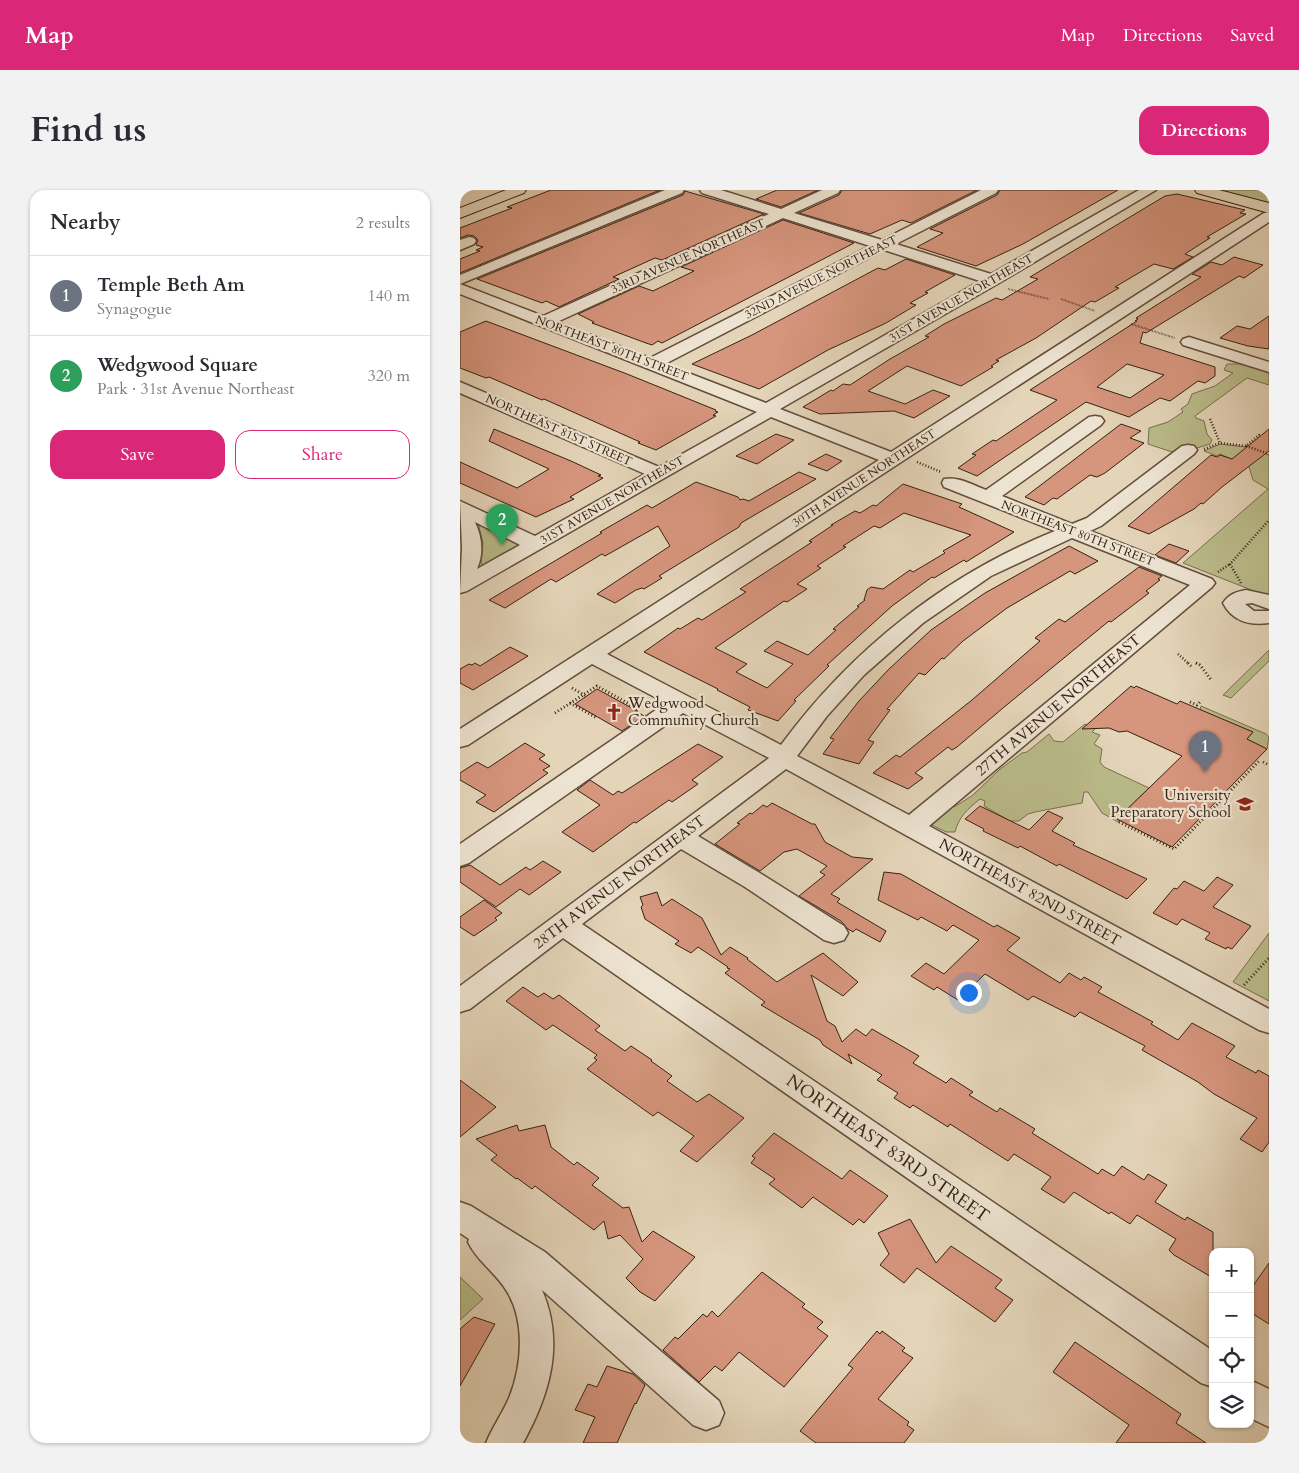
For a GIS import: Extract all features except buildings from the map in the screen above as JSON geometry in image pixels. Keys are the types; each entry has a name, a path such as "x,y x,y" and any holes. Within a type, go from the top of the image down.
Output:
{"main road":[{"path":"460,213 519,190"},
{"path":"1202,190 1269,208"}],"street":[{"path":"460,280 677,190"},
{"path":"707,190 883,245 999,284"},
{"name":"33RD AVENUE NORTHEAST","path":"543,322 833,190"},
{"name":"32ND AVENUE NORTHEAST","path":"651,364 991,190"},
{"name":"31ST AVENUE NORTHEAST","path":"460,587 658,473 999,284 1148,190"},
{"name":"30TH AVENUE NORTHEAST","path":"460,740 901,459 1269,216"},
{"name":"NORTHEAST 80TH STREET","path":"460,289 770,411 901,459"},
{"path":"1182,340 1269,367"},
{"name":"NORTHEAST 81ST STREET","path":"460,387 658,473"},
{"path":"988,497 1095,421"},
{"name":"28TH AVENUE NORTHEAST","path":"460,1001 783,757 819,711 856,670 915,618 984,572 1057,537 1094,522 1188,450"},
{"name":"NORTHEAST 80TH STREET","path":"947,477 988,497 1205,582"},
{"path":"460,507 535,544"},
{"path":"460,516 469,526 472,544 468,565 460,579"},
{"name":"27TH AVENUE NORTHEAST","path":"911,828 1205,582"},
{"path":"1269,603 1249,596 1242,597 1234,603 1237,610 1241,613 1269,618"},
{"name":"NORTHEAST 82ND STREET","path":"592,655 1269,1022"},
{"path":"460,857 682,703"},
{"path":"680,836 834,933"},
{"name":"NORTHEAST 83RD STREET","path":"562,924 1209,1368"},
{"path":"463,1219 533,1262 706,1413"},
{"path":"463,1219 517,1278 527,1296 535,1317 537,1345 528,1396 504,1443"},
{"path":"1254,1400 1269,1410"}],"path":[{"path":"999,284 1049,298"},
{"path":"1061,299 1097,311"},
{"path":"1130,323 1182,340"},
{"path":"1210,419 1220,443"},
{"path":"1246,446 1258,435 1261,436"},
{"path":"1210,447 1220,443 1246,446 1269,454"},
{"path":"901,459 947,477"},
{"path":"1244,586 1238,580 1230,564 1269,520"},
{"path":"1178,654 1192,667"},
{"path":"1196,664 1200,665 1212,681"},
{"path":"555,713 585,696 597,686 638,709 635,710"},
{"path":"570,687 585,696"},
{"path":"1190,702 1197,705 1200,702"},
{"path":"570,703 597,718"},
{"path":"1119,822 1174,849 1261,762 1269,765"},
{"path":"1242,988 1269,958"}],"green space":[{"path":"1220,190 1269,190 1269,203"},
{"path":"1227,364 1243,364 1269,371 1269,385 1247,378 1195,416 1204,421 1207,434 1212,440 1210,444 1197,448 1184,447 1172,452 1148,444 1149,428 1168,422 1183,412 1181,409 1188,404 1192,394 1215,386 1233,373 1224,370"},
{"path":"1220,444 1246,447 1269,455 1269,597 1183,563 1268,489 1253,480 1249,467 1220,454 1217,456 1204,451"},
{"path":"482,525 521,545 486,565 481,564 483,543 479,527"},
{"path":"1269,650 1269,661 1231,698 1223,695"},
{"path":"1201,706 1266,734 1269,737 1267,749 1247,739 1253,732 1227,721 1223,725 1200,710"},
{"path":"1085,724 1095,729 1092,732 1100,735 1094,744 1102,749 1100,762 1104,767 1149,788 1117,819 1120,821 1118,822 1102,813 1088,792 1084,792 1082,803 1028,814 1019,821 1010,821 984,806 985,801 980,799 962,817 955,832 946,832 932,825 932,818 973,795 999,770 1022,753 1027,752 1049,734 1054,741 1063,742"},
{"path":"1269,933 1269,1001 1233,982"},
{"path":"460,1277 483,1299 460,1320"}],"place":[{"name":"Wedgwood Square","path":"502,545"},
{"name":"Wedgwood Community Church","path":"614,712"},
{"name":"Temple Beth Am","path":"1205,772"},
{"name":"University Preparatory School","path":"1245,804"}]}
